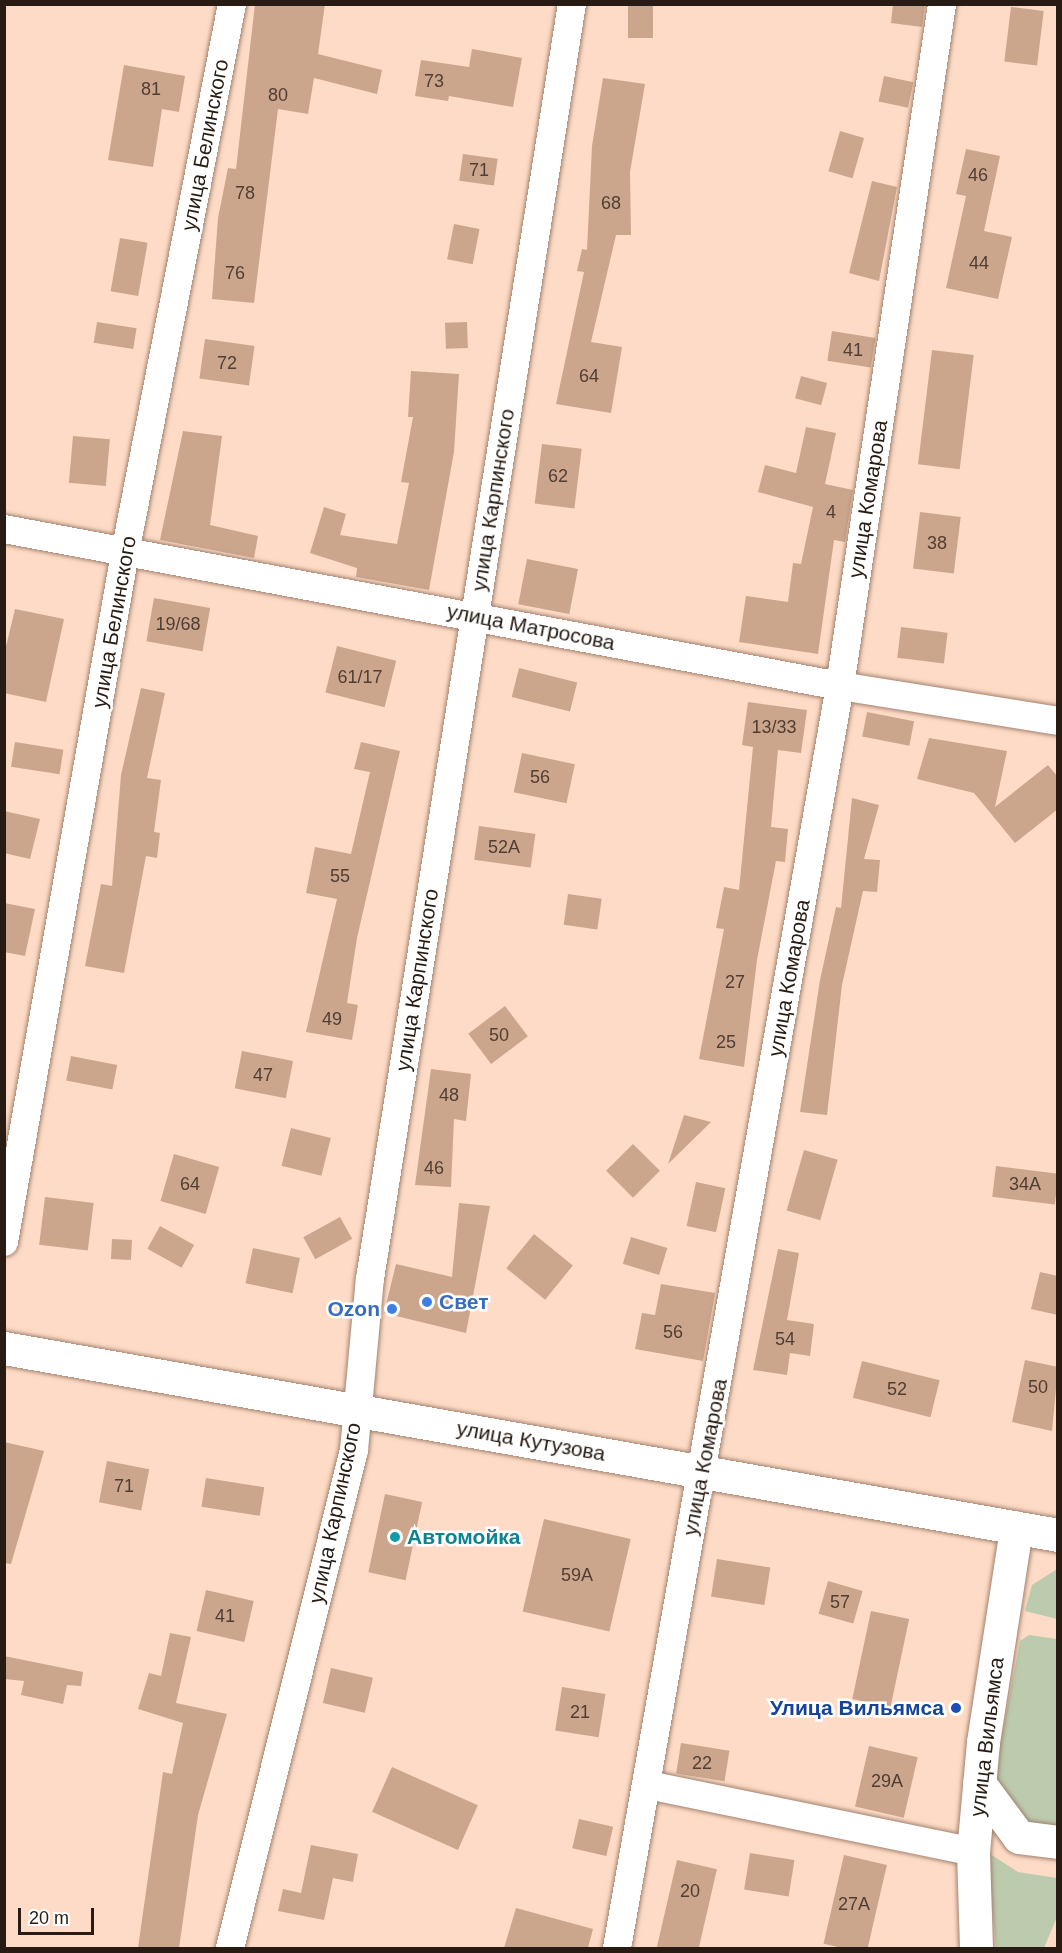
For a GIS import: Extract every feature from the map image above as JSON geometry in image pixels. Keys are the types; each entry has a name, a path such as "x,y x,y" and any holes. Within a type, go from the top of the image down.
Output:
{"main road":[{"name":"улица Кутузова","path":"4,1348 704,1470 1058,1535"},
{"name":"улица Вильямса","path":"976,1948 973,1852 979,1783 1016,1528"},
{"path":"979,1783 1019,1837 1058,1842"},
{"path":"973,1852 994,1843 1058,1854"}],"street":[{"name":"улица Белинского","path":"4,1242 125,554 232,4"},
{"name":"улица Карпинского","path":"230,1948 354,1450 370,1279 572,4"},
{"name":"улица Комарова","path":"617,1948 704,1470 840,686 942,4"},
{"name":"улица Матросова","path":"4,529 125,554 475,616 840,686 1058,721"},
{"path":"648,1785 973,1852"}],"green space":[{"path":"1057,1569 1057,1619 1025,1611 1032,1585"},
{"path":"1029,1635 1057,1639 1057,1833 1038,1833 992,1787 1020,1641"},
{"path":"987,1852 1018,1872 1057,1878 1057,1917 1044,1948 996,1948"}],"building":[{"path":"255,4 325,4 318,54 382,70 377,94 314,78 308,114 278,109 254,303 212,299 218,218 228,168 236,169"},
{"path":"628,4 653,4 653,38 628,38"},
{"path":"893,4 925,4 922,27 891,23"},
{"path":"1011,7 1044,11 1037,66 1004,62"},
{"path":"472,49 522,58 513,107 449,96 448,101 415,96 421,60 469,67"},
{"path":"124,65 185,76 179,112 162,109 153,167 108,160"},
{"path":"884,76 913,82 908,108 879,101"},
{"path":"603,78 645,84 630,172 631,235 616,235 591,342 622,347 611,413 556,404 584,272 577,271 582,249 587,250 592,146"},
{"path":"840,131 864,138 852,178 828,171"},
{"path":"966,149 1000,156 984,231 1012,237 998,299 946,288 966,196 956,194"},
{"path":"463,154 498,159 494,186 459,181"},
{"path":"872,181 897,187 879,281 849,273"},
{"path":"454,224 480,229 473,264 447,259"},
{"path":"120,238 148,243 138,296 111,291"},
{"path":"97,322 137,328 133,349 94,343"},
{"path":"467,322 468,348 446,349 445,323"},
{"path":"832,331 875,338 871,368 827,361"},
{"path":"205,339 255,346 249,386 199,379"},
{"path":"932,350 974,355 960,469 918,464"},
{"path":"411,371 459,374 454,452 429,590 356,577 357,568 310,553 324,507 346,514 340,535 397,544 409,483 401,482 413,417 408,417"},
{"path":"801,376 827,383 821,405 795,398"},
{"path":"806,427 836,433 825,484 853,490 845,542 834,540 818,654 739,642 746,596 788,602 793,563 801,564 813,507 758,492 765,465 796,473"},
{"path":"183,431 222,436 210,525 258,536 254,558 160,540"},
{"path":"73,436 110,439 106,486 69,483"},
{"path":"542,444 582,449 574,508 535,504"},
{"path":"920,512 961,517 954,574 913,569"},
{"path":"527,559 578,569 569,614 518,604"},
{"path":"154,598 210,608 202,651 146,641"},
{"path":"15,609 64,619 46,702 4,693 4,655"},
{"path":"901,627 948,633 944,663 897,658"},
{"path":"337,646 396,661 385,707 325,693"},
{"path":"519,668 577,683 570,712 512,697"},
{"path":"141,688 165,693 147,778 161,780 154,832 160,833 157,858 146,856 124,973 85,966 101,884 112,886 121,775"},
{"path":"748,702 807,710 801,753 778,750 771,827 788,829 785,862 776,861 757,960 744,1067 699,1059 724,929 716,928 724,887 739,890 753,747 742,745"},
{"path":"867,712 914,721 909,746 862,737"},
{"path":"929,738 1007,751 995,807 1048,765 1058,777 1058,809 1015,843 974,793 917,779"},
{"path":"15,742 63,750 59,774 11,767"},
{"path":"361,742 400,751 357,938 347,1003 358,1005 352,1040 306,1032 337,899 306,893 315,847 351,854 370,772 354,769"},
{"path":"522,753 575,764 567,803 514,792"},
{"path":"852,798 879,805 864,859 880,860 877,892 863,891 842,985 827,1115 800,1112 820,980 836,907 841,908"},
{"path":"4,811 40,819 30,859 4,853"},
{"path":"479,826 535,834 531,868 474,860"},
{"path":"568,894 602,899 597,929 564,925"},
{"path":"4,903 35,909 25,956 4,952"},
{"path":"505,1006 528,1036 491,1064 468,1034"},
{"path":"242,1051 293,1061 286,1098 235,1088"},
{"path":"71,1056 117,1065 112,1090 66,1081"},
{"path":"431,1069 471,1074 466,1121 454,1119 451,1187 415,1185"},
{"path":"684,1115 711,1122 668,1164"},
{"path":"291,1128 331,1138 321,1176 282,1166"},
{"path":"633,1144 660,1171 633,1198 606,1171"},
{"path":"804,1150 838,1160 820,1220 787,1211"},
{"path":"174,1154 219,1167 206,1214 160,1201"},
{"path":"996,1166 1058,1174 1055,1204 992,1197"},
{"path":"696,1182 725,1188 716,1232 687,1226"},
{"path":"45,1197 94,1203 88,1251 39,1245"},
{"path":"459,1203 490,1206 466,1333 384,1313 396,1264 452,1277"},
{"path":"340,1217 352,1239 315,1259 303,1237"},
{"path":"160,1226 194,1245 182,1268 147,1249"},
{"path":"534,1234 573,1265 545,1300 506,1268"},
{"path":"631,1237 667,1248 659,1275 623,1264"},
{"path":"112,1239 132,1240 131,1260 111,1259"},
{"path":"253,1248 300,1258 292,1293 246,1283"},
{"path":"778,1249 799,1253 787,1320 814,1324 810,1356 790,1353 787,1375 753,1370"},
{"path":"1040,1272 1058,1276 1058,1315 1031,1309"},
{"path":"661,1284 715,1293 703,1361 635,1349 642,1313 655,1315"},
{"path":"1025,1360 1058,1367 1052,1431 1012,1422"},
{"path":"862,1361 940,1380 930,1417 853,1398"},
{"path":"4,1442 44,1451 11,1564 4,1563"},
{"path":"107,1461 149,1469 141,1510 99,1502"},
{"path":"206,1478 264,1487 260,1516 201,1507"},
{"name":"Автомойка","path":"385,1494 422,1502 406,1580 368,1572"},
{"path":"544,1519 631,1539 609,1632 523,1612"},
{"path":"717,1559 770,1567 764,1605 711,1597"},
{"path":"828,1581 863,1591 853,1624 819,1614"},
{"path":"206,1590 254,1601 244,1642 197,1631"},
{"path":"871,1611 909,1619 890,1707 852,1699"},
{"path":"170,1633 191,1637 176,1703 227,1714 198,1815 179,1948 138,1948 163,1772 172,1774 183,1723 138,1709 149,1673 161,1676"},
{"path":"4,1656 83,1672 81,1686 67,1685 63,1704 21,1695 24,1681 4,1679"},
{"path":"331,1668 373,1678 365,1713 323,1703"},
{"path":"562,1687 605,1694 599,1737 555,1730"},
{"path":"681,1743 729,1751 725,1781 676,1774"},
{"path":"869,1746 918,1757 904,1818 855,1806"},
{"path":"392,1767 478,1805 458,1850 372,1812"},
{"path":"579,1819 613,1827 606,1856 572,1848"},
{"path":"311,1845 358,1854 353,1882 333,1878 324,1920 278,1911 283,1889 301,1893"},
{"path":"750,1853 794,1860 789,1897 744,1890"},
{"path":"844,1855 887,1865 868,1948 842,1948 824,1944"},
{"path":"677,1860 717,1869 699,1948 657,1948"},
{"path":"516,1908 593,1929 588,1948 504,1948"}],"place":[{"name":"Свет","path":"427,1302"},
{"name":"Ozon","path":"392,1309"},
{"name":"Автомойка","path":"395,1537"},
{"name":"Улица Вильямса","path":"956,1708"}]}
